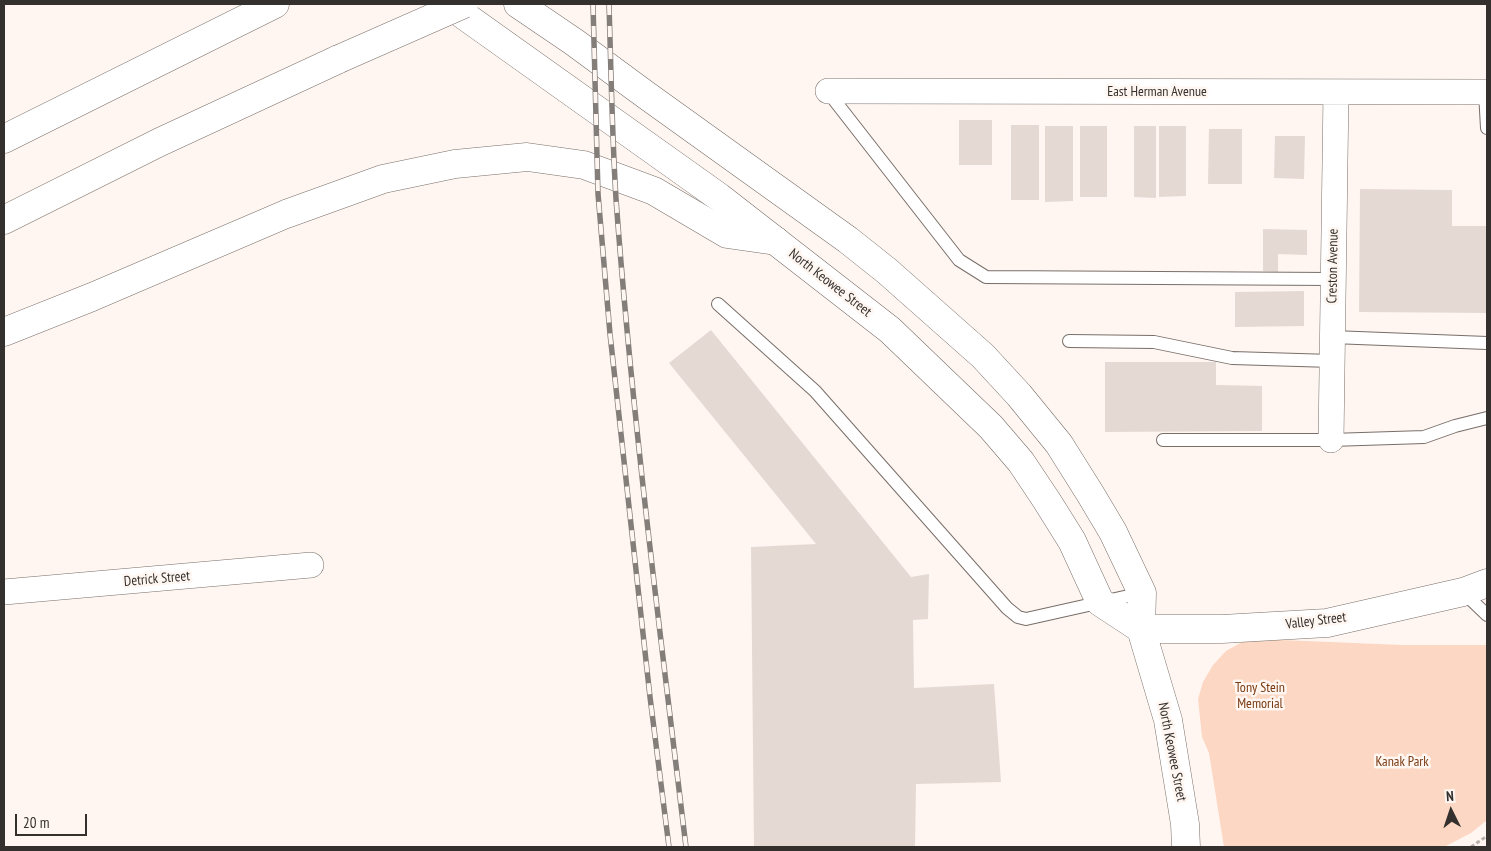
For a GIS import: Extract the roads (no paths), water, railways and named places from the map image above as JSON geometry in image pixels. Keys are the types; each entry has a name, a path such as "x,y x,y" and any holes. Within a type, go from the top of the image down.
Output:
{"main road":[{"name":"North Keowee Street","path":"448,4 719,197 890,330 991,428 1021,462 1072,541 1100,602"},
{"path":"4,220 160,142 339,58 464,4"},
{"name":"North Keowee Street","path":"518,4 574,42 888,271 983,356 1020,395 1059,444 1113,532 1142,592 1141,629 1168,720 1185,824 1186,847"},
{"path":"4,139 269,6"},
{"path":"4,332 286,214 383,179 455,164 527,157 584,165 654,191 727,234 776,241"},
{"name":"Valley Street","path":"1141,629 1222,629 1327,623 1475,588"},
{"path":"1100,602 1141,629"}],"street":[{"name":"East Herman Avenue","path":"828,91 1486,92"},
{"name":"Creston Avenue","path":"1331,440 1336,92"},
{"name":"Detrick Street","path":"4,592 311,565"}],"lane":[{"path":"828,91 959,260 986,277 1333,279"},
{"path":"1486,92 1487,128"},
{"path":"718,304 815,391 1007,608 1018,616 1026,619 1142,592"},
{"path":"1069,341 1154,342 1232,358 1332,349 1487,343"},
{"path":"1162,440 1331,440 1424,437 1455,426 1487,418"},
{"path":"1475,588 1487,615"}],"railway":[{"path":"593,4 598,194 610,334 650,697 669,847"},
{"path":"609,4 616,199 630,362 647,524 686,847"}],"park label":[{"name":"Tony Stein Memorial","path":"1260,696"},
{"name":"Kanak Park","path":"1402,762"}]}
